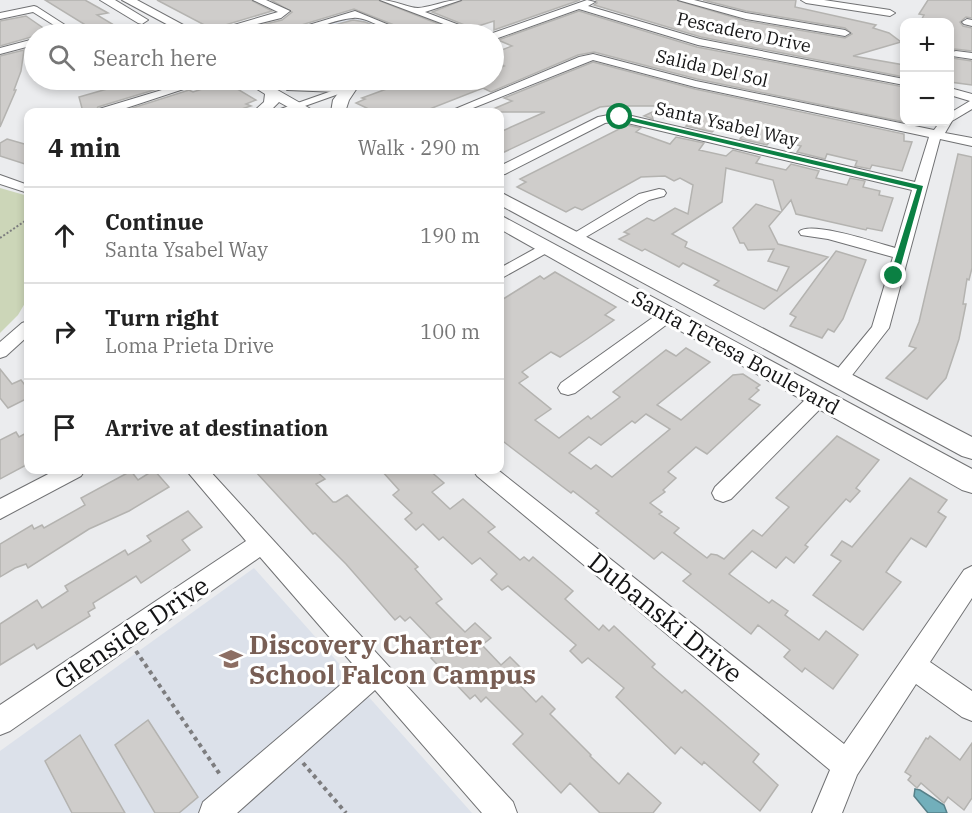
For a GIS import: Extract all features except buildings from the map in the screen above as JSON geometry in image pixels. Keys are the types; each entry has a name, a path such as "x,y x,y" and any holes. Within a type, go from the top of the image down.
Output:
{"main road":[{"path":"106,0 149,24"},
{"path":"129,0 175,24"},
{"path":"266,108 283,90"},
{"path":"292,90 307,106"},
{"path":"340,108 346,90"},
{"name":"Santa Teresa Boulevard","path":"504,200 972,449"},
{"name":"Santa Teresa Boulevard","path":"504,223 972,482"}],"street":[{"path":"247,24 278,16 285,11 258,0"},
{"path":"385,0 451,24"},
{"path":"417,11 456,0"},
{"path":"504,32 596,0"},
{"path":"683,0 746,16 845,33"},
{"path":"807,0 890,13"},
{"name":"Pescadero Drive","path":"579,6 698,42 900,81"},
{"path":"0,16 34,9 56,24"},
{"path":"320,24 355,14 380,24"},
{"path":"0,51 24,45"},
{"path":"956,54 972,56"},
{"name":"Salida Del Sol","path":"464,108 583,59 593,57 695,84 942,128 972,142"},
{"path":"116,108 173,90"},
{"path":"307,106 338,90"},
{"path":"954,92 972,98"},
{"path":"954,115 972,104"},
{"name":"Santa Ysabel Way","path":"504,169 602,120 620,117 921,188"},
{"path":"839,378 880,328 921,188 942,128"},
{"path":"0,178 18,188 24,189"},
{"path":"574,238 644,197 659,193"},
{"path":"806,232 829,235 901,254"},
{"path":"504,272 547,247"},
{"path":"568,388 668,315"},
{"path":"0,352 24,334"},
{"path":"723,493 819,398"},
{"path":"0,510 67,474"},
{"path":"201,474 502,813"},
{"name":"Dubanski Drive","path":"489,474 847,765"},
{"name":"Glenside Drive","path":"0,721 262,543"},
{"path":"826,813 847,765 972,577"},
{"path":"913,666 972,707"},
{"path":"214,813 376,672"}],"path":[{"path":"0,238 24,222"},
{"path":"136,651 225,782"},
{"path":"295,764 305,763 346,813"}],"shaded area":[{"path":"356,12 386,24 313,24"},
{"name":"Discovery Charter School Falcon Campus","path":"254,568 472,813 0,813 0,751"}],"green space":[{"path":"0,188 24,195 24,305 18,315 0,333"}],"water":[{"path":"915,789 944,805 947,813 928,813 914,796"}],"place":[{"name":"Discovery Charter School Falcon Campus","path":"231,659"}],"route":[{"path":"620,117 921,188 894,276"}]}
